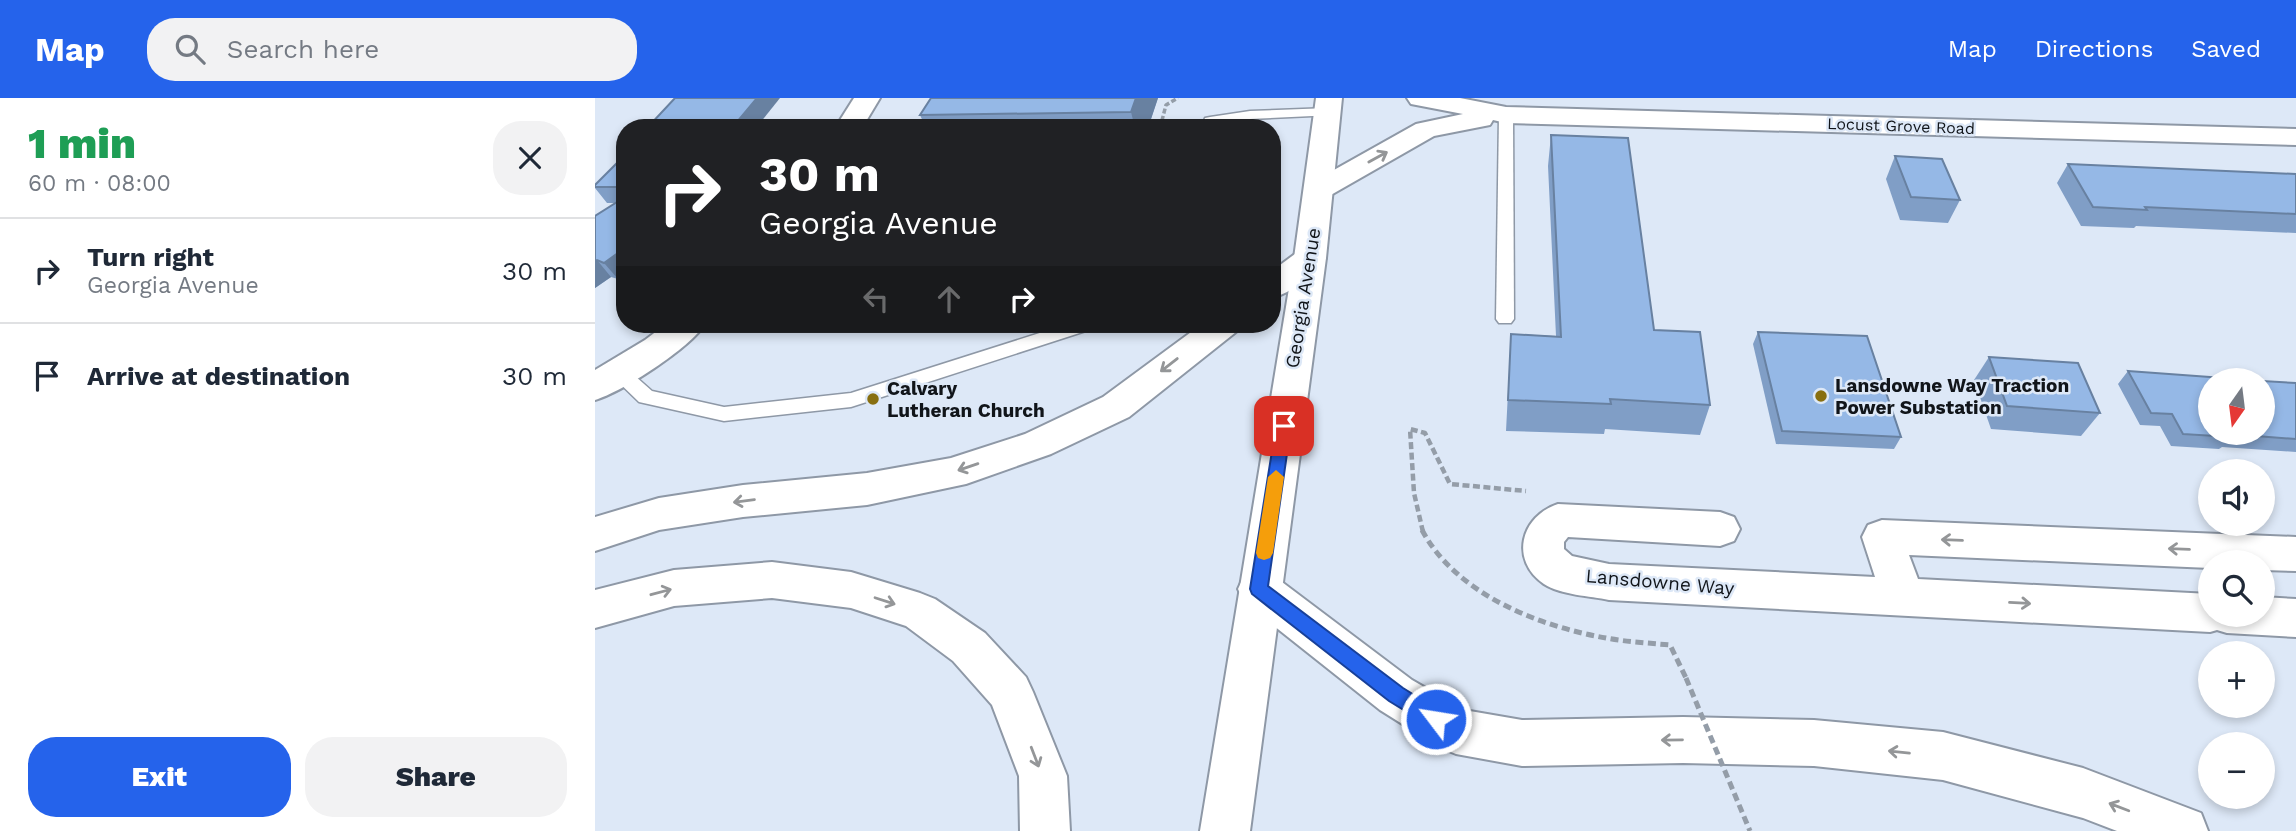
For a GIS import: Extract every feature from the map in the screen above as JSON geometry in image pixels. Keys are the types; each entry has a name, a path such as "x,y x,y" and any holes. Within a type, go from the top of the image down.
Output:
{"main road":[{"path":"854,119 867,98"},
{"name":"Locust Grove Road","path":"1420,98 1506,115 2296,137"},
{"name":"Georgia Avenue","path":"1225,831 1310,258 1329,105"},
{"name":"Locust Grove Road","path":"1319,190 1426,130 1506,115"},
{"path":"1281,280 1310,258"},
{"path":"607,380 657,349 677,333"},
{"path":"595,534 659,514 743,501 867,489 952,473 977,465 1038,444 1116,407 1212,333"},
{"path":"1558,520 1720,529"},
{"name":"Lansdowne Way","path":"1558,520 1543,538 1543,556 1560,572 1609,582 2198,612"},
{"path":"1903,597 1882,537 2296,554"},
{"path":"595,610 674,588 772,580 851,590 920,612 969,647 1010,692 1043,776 1045,831"},
{"path":"1259,589 1396,695 1457,731 1522,743 1683,740 1814,743 1943,756 2083,793 2183,831"},
{"path":"2275,617 2296,618"}],"lane":[{"path":"1223,119 1329,105"},
{"path":"1505,319 1506,115"},
{"path":"607,380 646,397 724,414 851,400 1060,333"}],"path":[{"path":"1162,119 1166,106 1178,98"},
{"path":"1410,429 1425,432 1450,484 1537,492 1558,520"},
{"path":"1686,678 1750,831"}],"building":[{"path":"675,98 757,98 740,119 655,119"},
{"path":"931,98 1136,98 1131,112 920,115"},
{"path":"1551,135 1628,138 1654,330 1700,332 1710,405 1610,399 1611,404 1508,400 1511,334 1561,337"},
{"path":"1895,156 1942,159 1960,200 1911,197"},
{"path":"616,164 616,187 595,185"},
{"path":"2068,164 2296,174 2296,214 2093,207"},
{"path":"616,203 616,254 604,263 595,261 595,216"},
{"name":"Lansdowne Way Traction Power Substation","path":"1758,332 1867,336 1901,437 1782,431"},
{"path":"1989,357 2078,363 2100,413 2007,406"},
{"path":"2128,371 2198,376 2198,435 2183,434 2172,414 2151,413"},
{"path":"2275,382 2296,383 2296,439 2275,437"}],"slow traffic":[{"path":"1264,553 1276,477"}],"place":[{"name":"Lansdowne Way Traction Power Substation","path":"1821,396"},
{"name":"Calvary Lutheran Church","path":"873,399"}],"route":[{"path":"1284,426 1259,589 1396,695 1436,719"}]}
